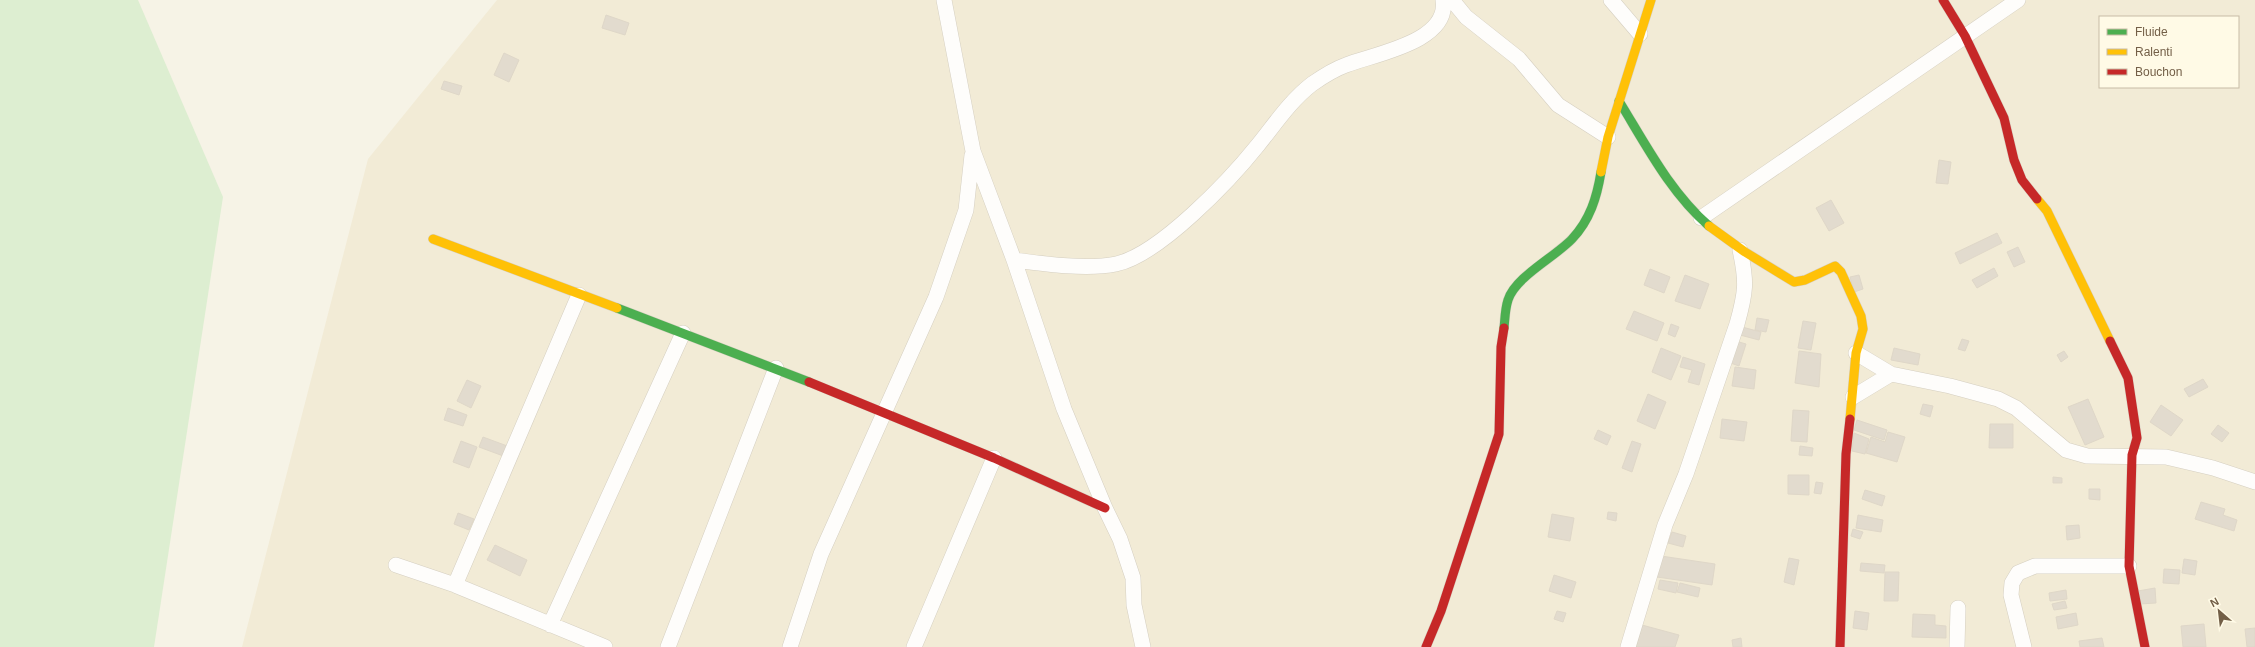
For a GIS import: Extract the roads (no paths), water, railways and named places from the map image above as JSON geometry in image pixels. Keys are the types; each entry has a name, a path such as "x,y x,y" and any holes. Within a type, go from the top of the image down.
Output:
{"street":[{"path":"944,0 973,151 1014,260 1064,409 1105,508 1120,539 1133,578 1134,606 1143,647"},
{"path":"1014,260 1066,266 1117,264 1152,248 1174,231 1217,190 1258,146 1288,106 1311,85 1345,65 1374,56 1427,34 1438,22 1444,6 1443,0"},
{"path":"1452,0 1466,17 1519,59 1558,105 1608,137"},
{"path":"1612,0 1640,34"},
{"path":"1426,647 1441,611 1499,434 1501,408 1501,346 1508,299 1517,285 1572,239 1585,222 1596,200 1608,137 1651,0"},
{"path":"1943,0 1965,36 2004,118 2014,160 2022,180 2047,211 2128,378 2137,438 2132,455 2129,566 2145,647"},
{"path":"1701,218 2018,0"},
{"path":"1619,101 1674,190 1701,218 1740,250 1794,282 1803,282 1827,267 1835,266 1841,272 1861,316 1863,329 1856,353 1853,397 1846,454 1840,647"},
{"path":"790,647 821,554 885,414 936,297 966,210 973,151"},
{"path":"433,239 776,368 994,458 1105,508"},
{"path":"1628,647 1665,525 1686,474 1744,300 1746,278 1740,250"},
{"path":"456,585 579,295"},
{"path":"550,625 683,333"},
{"path":"1856,353 1891,374 1950,386 1998,399 2016,408 2066,450 2087,456 2132,455 2166,457 2213,468 2255,482"},
{"path":"668,647 776,368"},
{"path":"1853,397 1891,374"},
{"path":"914,647 994,458"},
{"path":"396,565 456,585 605,647"},
{"path":"2024,647 2011,595 2012,582 2018,573 2036,566 2129,566"},
{"path":"1957,647 1958,608"}]}
